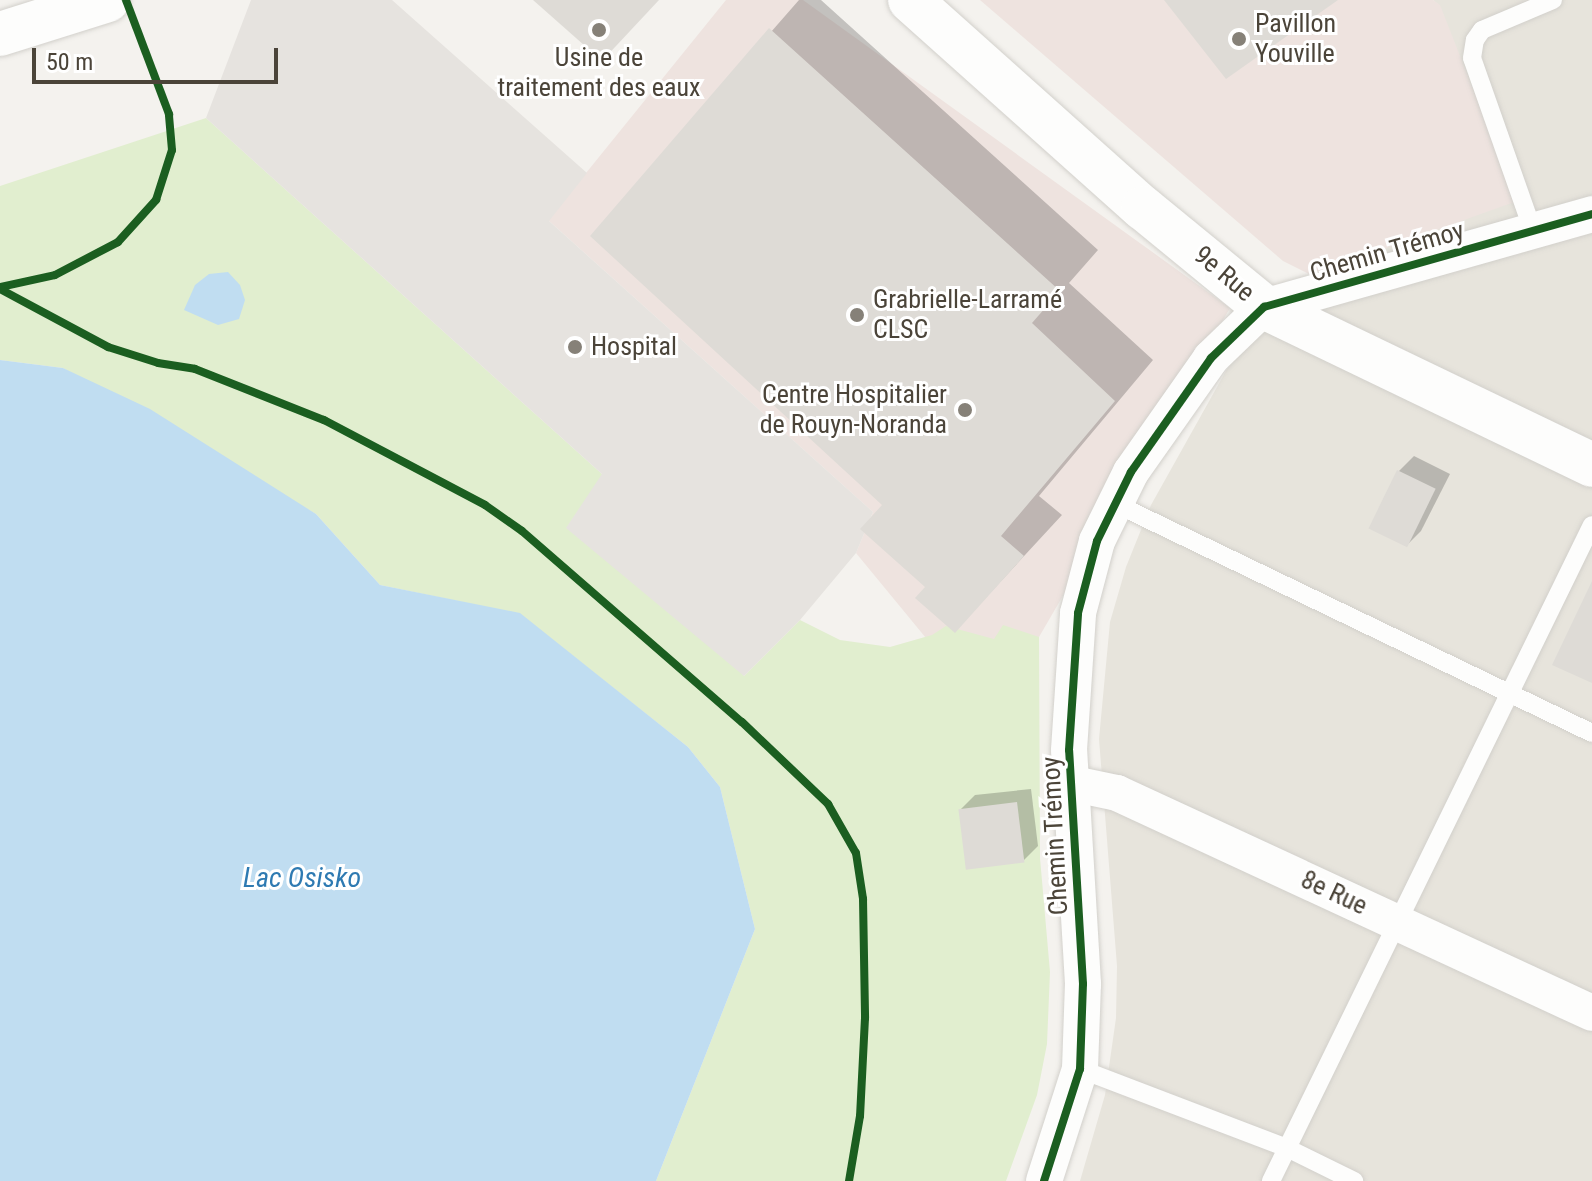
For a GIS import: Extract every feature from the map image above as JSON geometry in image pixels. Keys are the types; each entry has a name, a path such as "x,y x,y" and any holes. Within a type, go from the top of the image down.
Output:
{"street":[{"path":"0,34 108,0"},
{"name":"9e Rue","path":"910,0 1143,208 1264,307 1592,465"},
{"name":"Chemin Trémoy","path":"1044,1181 1080,1069 1083,984 1074,784 1069,750 1078,613 1097,541 1131,472 1211,358 1264,307 1592,214"},
{"name":"8e Rue","path":"1074,784 1117,793 1592,1013"}],"lane":[{"path":"1533,231 1472,58 1475,40 1482,30 1553,0"},
{"path":"1114,503 1592,733"},
{"path":"1271,1181 1592,525"},
{"path":"1080,1069 1287,1148 1354,1181"}],"shaded area":[{"name":"Hospital","path":"251,0 392,0 587,173 549,221 873,512 856,553 800,620 744,676 566,528 602,474 206,118"},
{"name":"Centre Hospitalier de Rouyn-Noranda","path":"726,0 803,0 1230,308 1039,637 935,649 856,553 873,512 548,220"},
{"path":"980,0 1433,0 1440,5 1517,201 1311,275 1283,261"},
{"path":"1433,0 1592,0 1592,1181 1080,1181 1105,1095 1116,1018 1117,966 1099,739 1110,622 1126,567 1151,505 1236,353 1311,275 1440,6"}],"green space":[{"path":"206,118 602,474 744,676 800,620 840,640 890,647 932,635 946,626 994,639 1003,625 1039,637 1040,858 1050,972 1047,1044 1037,1095 1006,1181 656,1181 755,929 720,787 688,747 520,614 380,585 316,514 63,368 0,360 0,186"}],"water":[{"path":"228,272 240,285 245,300 239,319 218,325 184,310 195,285 209,274"},
{"name":"Lac Osisko","path":"0,360 63,368 150,409 316,514 380,585 520,613 688,747 720,787 755,929 656,1181 0,1181"}],"building":[{"name":"Usine de traitement des eaux","path":"533,0 659,0 602,61"},
{"name":"Pavillon Youville","path":"1164,0 1338,0 1226,79"},
{"name":"Centre Hospitalier de Rouyn-Noranda","path":"769,28 1060,291 1032,323 1115,401 1001,536 1024,556 955,633 915,598 925,587 860,529 882,505 590,236"},
{"path":"1397,470 1436,489 1407,547 1369,528"},
{"path":"1592,581 1592,683 1552,665"},
{"path":"1017,802 1024,863 966,870 958,809"}],"cycle path":[{"path":"0,287 55,275 118,242 156,200 172,150 169,114 126,0"},
{"path":"1044,1181 1080,1069 1083,984 1069,750 1078,613 1097,541 1131,472 1211,358 1264,307 1592,214"},
{"path":"0,289 108,347 158,363 195,369 324,420 485,505 522,531 742,722 828,804 856,853 863,899 865,1018 860,1116 849,1181"}],"place":[{"name":"Usine de traitement des eaux","path":"599,30"},
{"name":"Pavillon Youville","path":"1239,39"},
{"name":"Grabrielle-Larramé CLSC","path":"857,315"},
{"name":"Hospital","path":"575,347"},
{"name":"Centre Hospitalier de Rouyn-Noranda","path":"965,410"}]}
